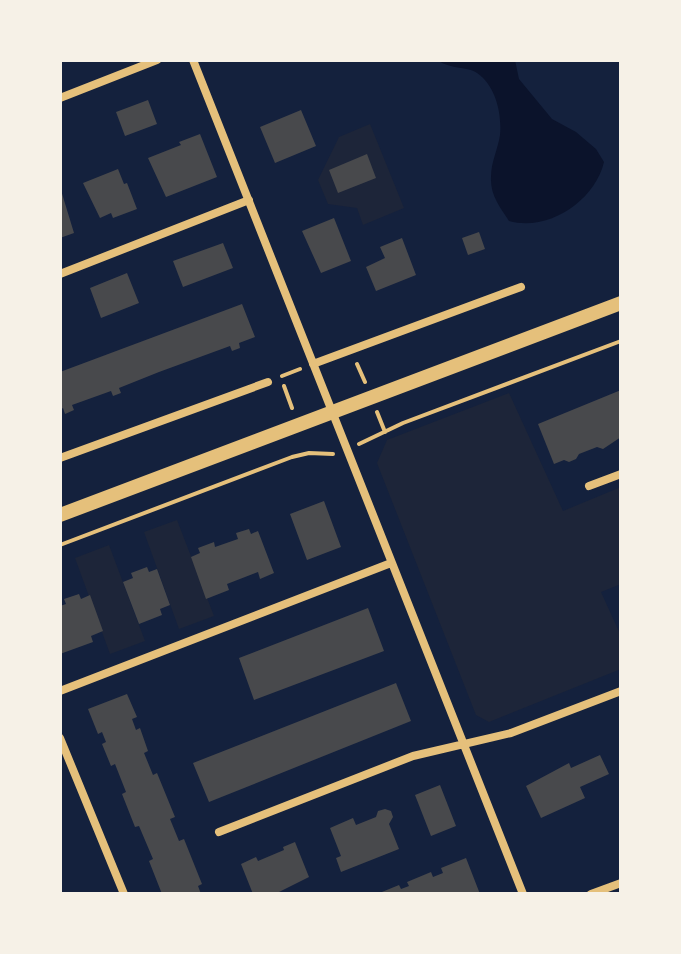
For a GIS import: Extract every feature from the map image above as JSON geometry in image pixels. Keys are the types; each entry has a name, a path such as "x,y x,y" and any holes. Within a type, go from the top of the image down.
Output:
{"street":[{"path":"60,98 157,60"},
{"path":"193,60 523,894"},
{"path":"60,274 249,200"},
{"path":"313,364 521,287"},
{"path":"60,515 621,303"},
{"path":"60,458 268,382"},
{"path":"589,486 621,474"},
{"path":"60,691 391,563"},
{"path":"219,832 413,756 511,733 621,691"},
{"path":"60,738 124,894"},
{"path":"591,894 621,883"}],"path":[{"path":"358,444 403,423 621,341"},
{"path":"349,352 367,386"},
{"path":"295,413 281,376 313,364"},
{"path":"376,410 385,432"},
{"path":"306,445 309,453"},
{"path":"60,545 277,463 309,453 329,456 337,452"}],"shaded area":[{"path":"437,60 515,60 519,79 552,119 576,132 596,149 604,162 591,189 580,201 554,217 539,222 509,221 496,200 491,183 500,127 499,110 493,93 477,73"},
{"path":"370,124 404,208 363,225 357,208 328,204 318,180 339,137"},
{"path":"509,393 563,511 621,487 621,584 601,592 621,636 621,669 489,722 476,715 377,463 387,440"},
{"path":"177,520 214,616 179,629 144,532"},
{"path":"109,545 145,641 110,654 75,558"}],"building":[{"path":"148,100 157,124 125,136 116,112"},
{"path":"301,110 316,146 275,163 260,127"},
{"path":"200,134 217,177 166,197 148,158"},
{"path":"367,154 376,178 338,193 329,170"},
{"path":"118,169 137,209 113,218 111,213 100,218 83,183"},
{"path":"60,187 74,233 60,238"},
{"path":"334,218 351,261 321,273 302,231"},
{"path":"479,232 485,249 468,255 462,238"},
{"path":"402,238 416,275 376,291 366,267 385,258 380,247"},
{"path":"223,243 233,268 183,287 173,261"},
{"path":"127,273 139,303 101,318 90,288"},
{"path":"242,304 255,337 239,343 240,348 232,351 230,346 159,372 119,388 121,393 113,396 111,391 72,405 74,410 65,414 63,408 60,410 60,372"},
{"path":"621,390 621,437 603,449 597,447 569,462 564,460 554,464 538,424"},
{"path":"324,501 341,547 307,560 290,514"},
{"path":"249,529 251,534 258,531 274,573 260,579 258,572 227,584 229,590 206,599 191,557 200,553 198,548 214,542 215,547 238,539 236,533"},
{"path":"147,567 149,572 157,569 170,605 160,609 162,615 139,624 123,582 133,578 131,573"},
{"path":"79,594 81,599 90,595 103,631 91,636 93,642 60,654 60,606 66,604 64,599"},
{"path":"368,608 384,651 254,700 239,658"},
{"path":"396,683 411,721 209,802 193,763"},
{"path":"127,694 137,717 132,719 136,730 140,728 148,751 144,753 153,775 157,773 175,817 170,819 179,841 184,839 202,884 198,886 201,894 162,894 149,861 153,859 139,826 135,827 122,794 126,792 115,764 111,766 102,744 106,742 102,732 98,734 88,709"},
{"path":"600,755 609,774 580,787 585,798 541,818 526,786 569,763 571,768"},
{"path":"440,785 456,826 431,836 415,795"},
{"path":"378,811 391,811 393,817 389,824 399,849 341,872 336,858 341,856 330,828 353,818 356,825 376,817"},
{"path":"295,842 309,877 275,894 253,894 241,864 256,857 258,861"},
{"path":"466,858 480,894 377,894 399,885 401,889 409,886 407,882 431,872 433,877 443,873 441,868"}]}
